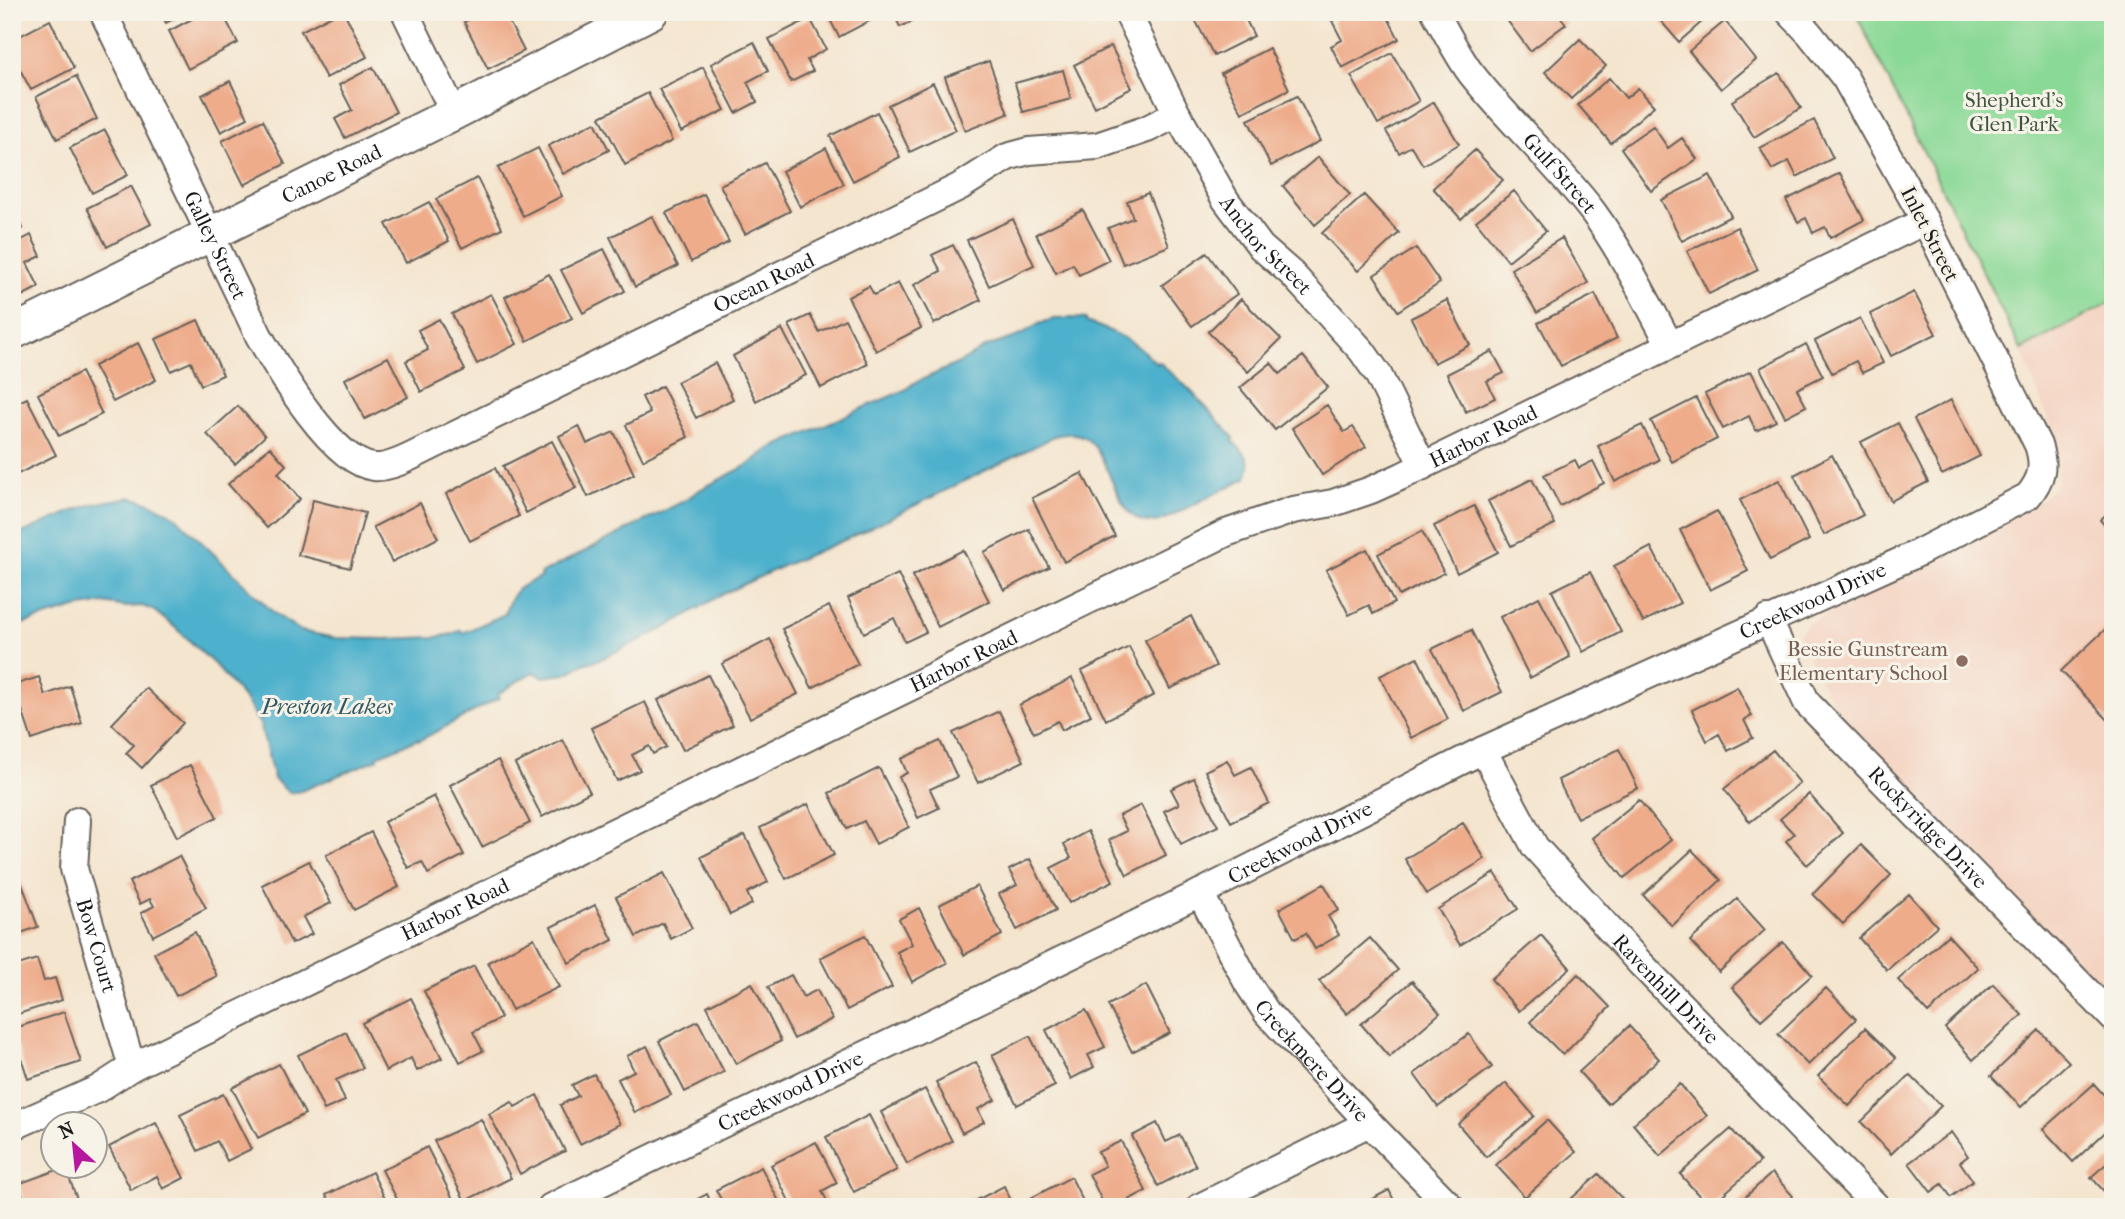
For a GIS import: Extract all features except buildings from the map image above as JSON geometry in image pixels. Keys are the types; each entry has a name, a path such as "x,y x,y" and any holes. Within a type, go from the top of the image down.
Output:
{"street":[{"name":"Galley Street","path":"103,12 259,336 279,370 323,430 344,454 355,462"},
{"path":"405,12 454,113"},
{"name":"Canoe Road","path":"12,333 651,12"},
{"name":"Anchor Street","path":"1127,12 1177,114 1224,199 1261,247 1292,274 1362,351 1378,374 1423,466"},
{"name":"Gulf Street","path":"1435,12 1469,70 1502,110 1566,178 1618,248 1670,345"},
{"name":"Inlet Street","path":"1789,12 1845,78 1925,221 2038,446 2042,472"},
{"name":"Ocean Road","path":"355,462 376,468 410,457 961,186 1007,157 1029,151 1097,146 1147,129 1177,114"},
{"name":"Harbor Road","path":"12,1127 98,1089 132,1067 1226,533 1293,510 1333,503 1371,490 1925,221"},
{"name":"Creekwood Drive","path":"551,1207 1200,893 1483,750 1914,555 2028,496 2037,485 2042,472"},
{"name":"Rockyridge Drive","path":"1768,620 1807,703 2113,1018"},
{"name":"Ravenhill Drive","path":"1483,750 1535,847 1640,963 1877,1207"},
{"name":"Bow Court","path":"77,821 74,869 132,1067"},
{"name":"Creekmere Drive","path":"1200,893 1248,984 1267,1013 1451,1207"},
{"path":"1200,1207 1369,1123"}],"shaded area":[{"name":"Bessie Gunstream Elementary School","path":"2113,301 2113,1001 1848,727 1824,688 1798,634 1809,623 2024,511 2056,487 2059,446 2021,350"}],"green space":[{"name":"Shepherd's Glen Park","path":"1855,12 2113,12 2113,301 2021,350"}],"water":[{"name":"Preston Lakes","path":"1073,318 1086,319 1086,322 1124,338 1157,364 1159,362 1190,390 1234,438 1232,441 1247,457 1249,467 1246,478 1163,520 1145,522 1131,514 1121,500 1095,447 1083,437 1067,434 1053,436 849,538 721,595 665,628 601,659 586,663 566,674 542,677 534,672 498,694 499,698 419,741 418,739 377,756 378,759 301,791 289,793 274,779 260,724 247,702 216,666 153,610 142,606 125,607 104,603 76,608 12,627 12,537 84,507 127,497 152,504 175,516 274,613 301,631 335,638 386,639 437,637 461,630 463,633 505,614 514,594 522,586 541,577 540,574 682,502 748,465 769,449 907,389 986,347 1016,337 1041,323"}],"place":[{"name":"Bessie Gunstream Elementary School","path":"1962,661"}]}
